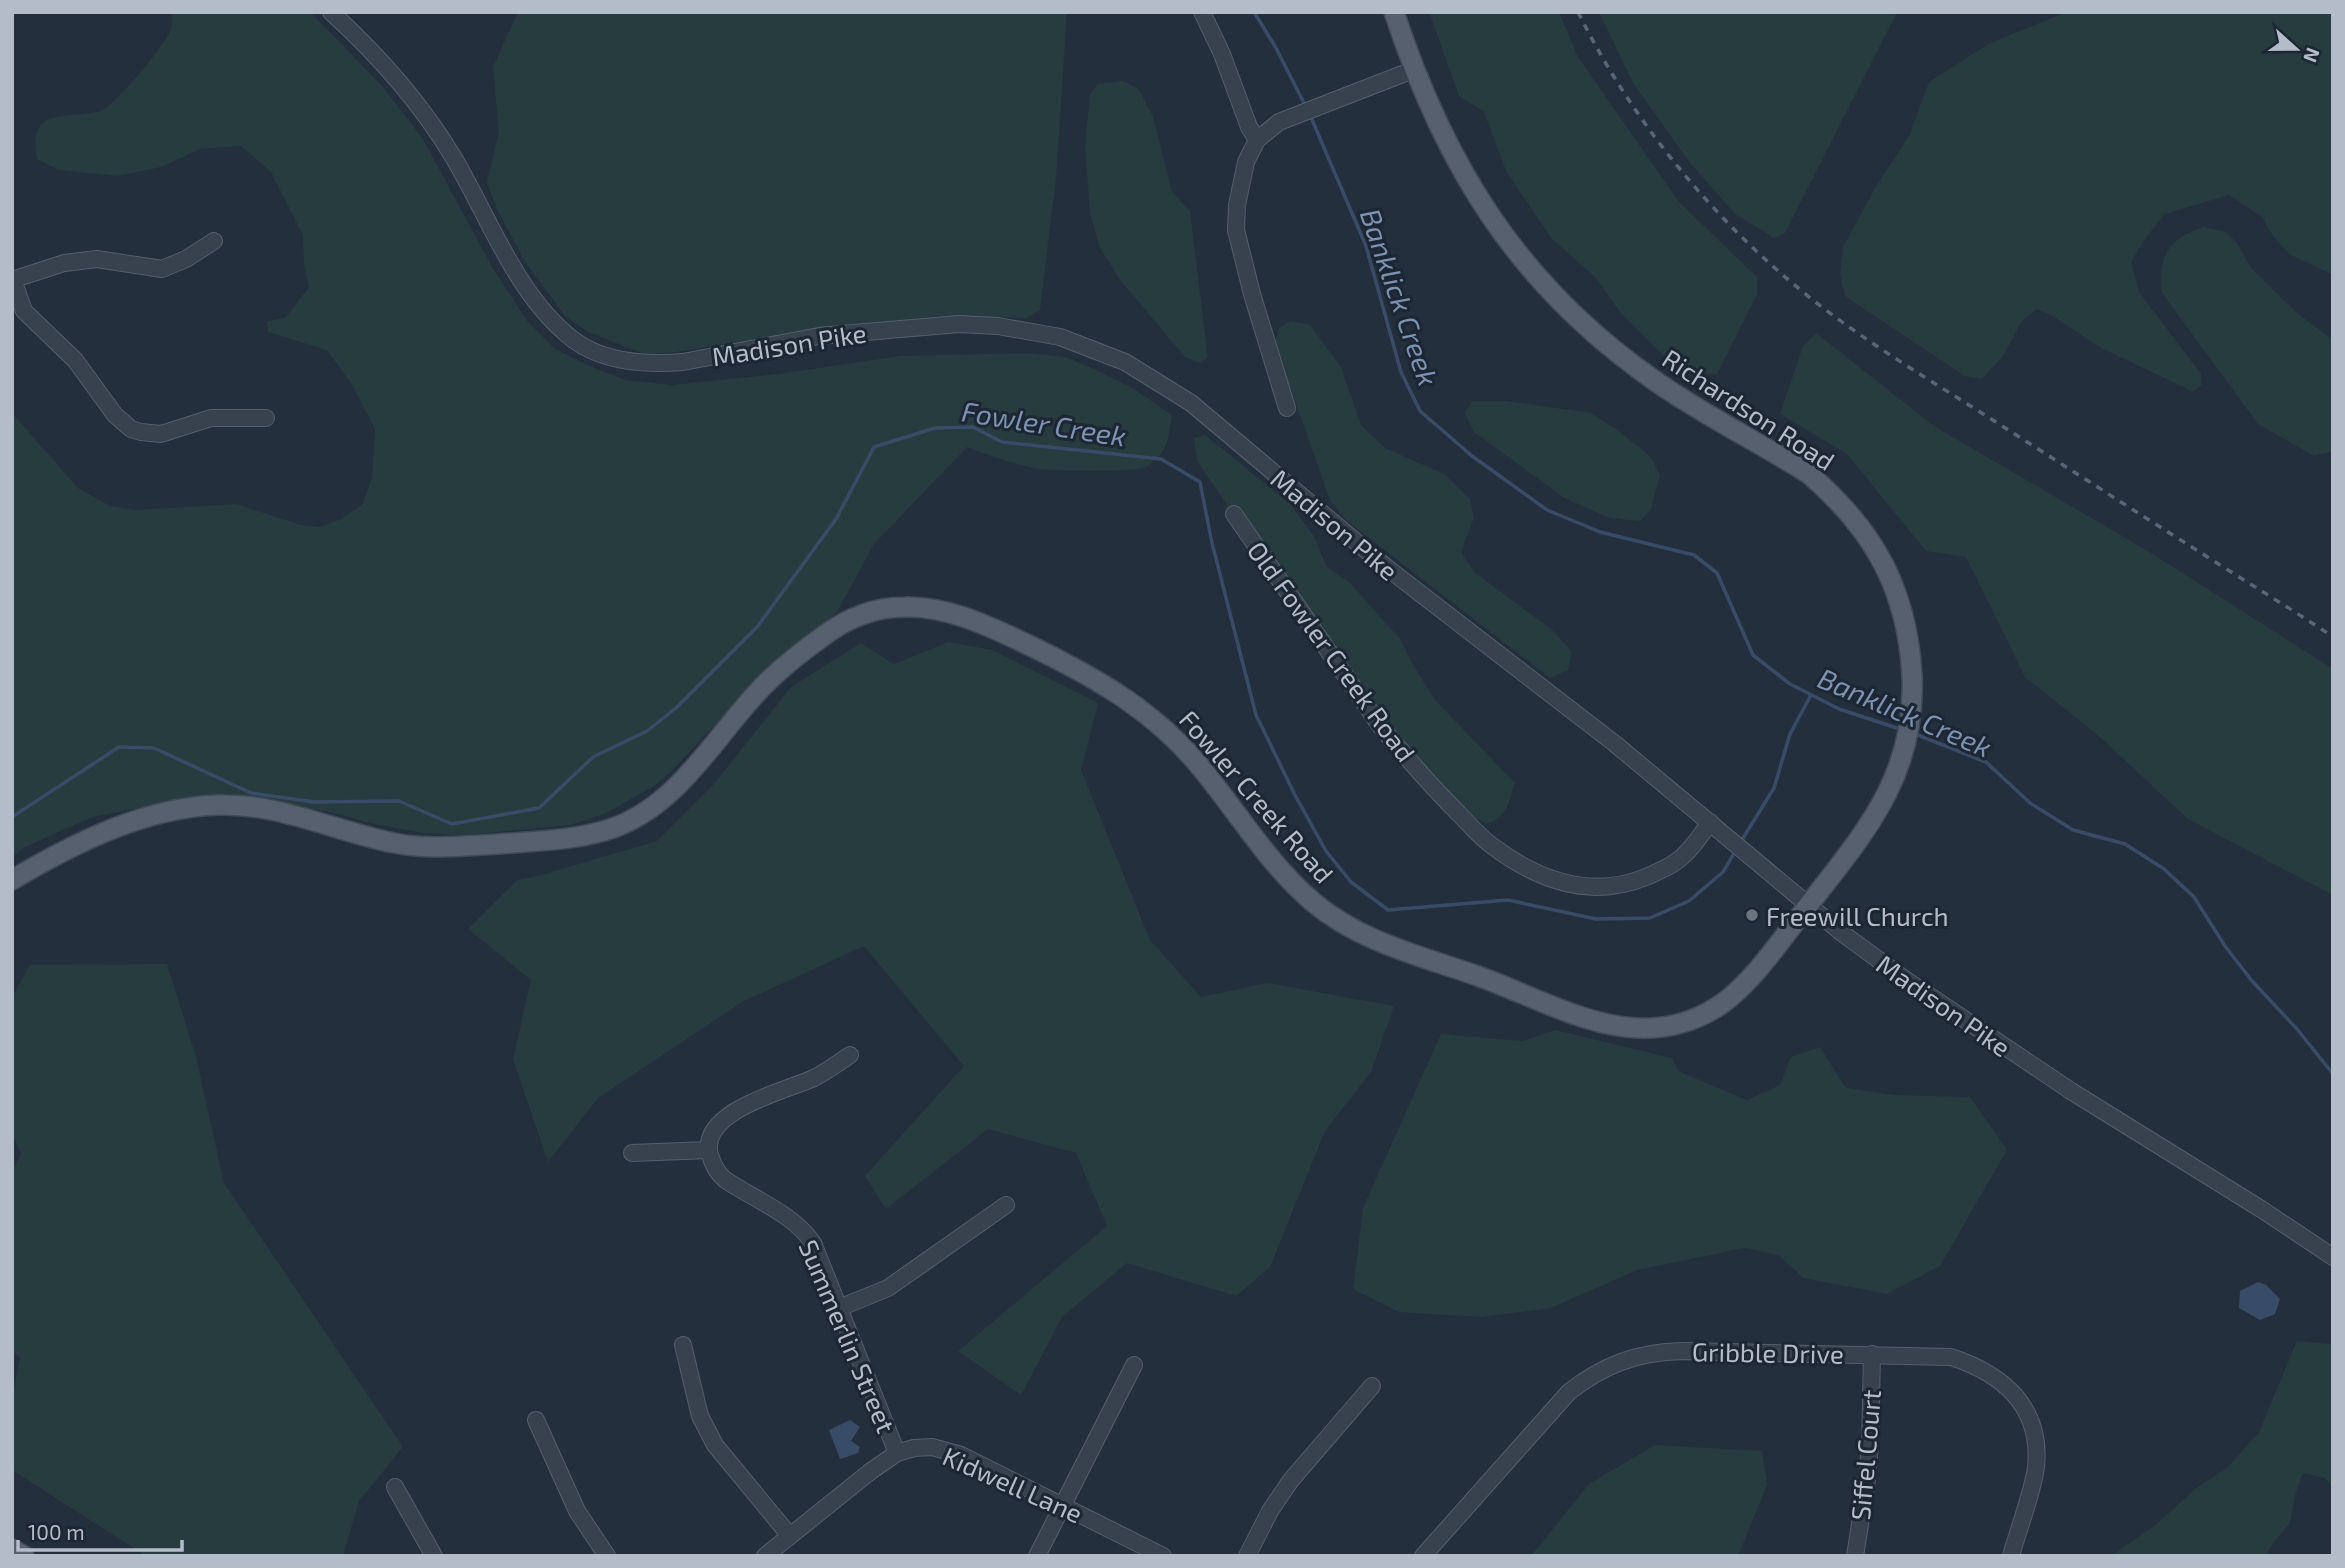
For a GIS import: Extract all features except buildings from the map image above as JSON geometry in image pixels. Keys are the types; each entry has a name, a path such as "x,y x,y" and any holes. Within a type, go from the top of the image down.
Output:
{"main road":[{"name":"Richardson Road","path":"1394,12 1413,70 1458,166 1483,206 1530,270 1589,329 1652,379 1809,474 1837,498 1861,524 1883,561 1896,590 1909,642 1912,691 1903,754 1884,802 1843,863 1808,905"},
{"name":"Fowler Creek Road","path":"12,880 60,852 104,831 154,815 194,807 234,805 279,810 396,844 424,847 558,840 618,826 648,811 686,776 752,698 798,655 853,617 886,608 908,607 946,612 999,631 1089,675 1151,717 1197,763 1275,864 1310,900 1342,924 1376,940 1582,1016 1607,1024 1654,1029 1702,1016 1740,989 1808,905"},
{"path":"12,1549 24,1556"}],"street":[{"name":"Madison Pike","path":"331,12 382,63 419,108 451,154 524,284 551,319 576,341 610,357 661,364 819,337 959,324 1032,331 1060,337 1105,353 1191,403 1386,567 1614,743 1808,905 1906,981 2071,1091 2333,1257"},
{"path":"1202,12 1257,141"},
{"path":"1287,408 1252,294 1236,230 1239,187 1246,162 1257,141 1279,122 1413,70"},
{"path":"214,241 186,259 162,269 97,259 64,263 12,280 24,311 75,360 115,415 131,429 161,434 211,418 266,418"},
{"name":"Old Fowler Creek Road","path":"1234,514 1401,752 1488,844 1515,862 1558,881 1583,888 1606,888 1635,882 1675,862 1717,828"},
{"path":"632,1153 709,1150 714,1130 722,1119 734,1110 817,1076 850,1055"},
{"name":"Summerlin Street","path":"709,1150 720,1176 793,1221 813,1243 897,1453"},
{"path":"839,1308 888,1288 1006,1205"},
{"path":"683,1345 700,1416 715,1445 790,1536"},
{"name":"Gribble Drive","path":"1423,1556 1569,1392 1614,1363 1650,1353 1670,1351 1951,1357 1974,1364 1995,1376 2023,1405 2031,1420 2035,1438 2035,1469 2011,1556"},
{"name":"Siffel Court","path":"1855,1556 1870,1444 1872,1354"},
{"path":"1037,1556 1134,1365"},
{"path":"1247,1556 1286,1487 1372,1386"},
{"path":"536,1420 577,1511 607,1556"},
{"name":"Kidwell Lane","path":"765,1556 897,1453 932,1447 951,1452 1163,1556"},
{"path":"395,1487 434,1556"}],"green space":[{"path":"171,12 310,12 383,87 423,139 492,267 528,322 555,349 592,367 625,380 672,385 779,374 900,356 1027,353 1065,357 1134,389 1172,415 1166,444 1160,455 1148,466 1129,470 1096,471 1040,469 1012,463 967,447 874,544 837,612 707,733 672,771 653,787 604,814 570,825 465,835 423,833 334,813 233,795 198,797 92,817 23,848 12,858 12,413 78,488 110,506 135,510 236,504 301,525 320,527 341,519 362,505 372,478 375,429 351,383 327,350 268,332 267,322 286,317 309,287 304,266 303,235 271,172 241,146 201,149 161,167 117,176 59,170 37,159 35,142 38,130 44,122 52,118 101,111 108,107 160,47 171,29"},
{"path":"518,12 1067,12 1056,178 1040,310 1026,318 942,316 828,327 676,352 645,354 588,332 566,317 525,262 497,209 487,182 499,133 493,67"},
{"path":"1429,12 1559,12 1578,57 1679,202 1757,277 1757,294 1717,374 1696,373 1664,356 1620,312 1595,277 1552,239 1506,171 1484,112 1459,96"},
{"path":"1599,12 1897,12 1785,233 1774,238 1735,214 1690,163 1633,83"},
{"path":"2067,12 2333,12 2333,275 2289,254 2273,236 2262,217 2229,195 2165,214 2131,262 2139,292 2201,374 2201,386 2192,391 2101,348 2053,316 2037,309 2022,321 2003,356 1982,379 1965,376 1845,296 1840,274 1843,247 1878,183 1909,136 1929,82 1990,43"},
{"path":"1122,81 1138,88 1153,117 1172,192 1190,211 1207,358 1200,363 1185,357 1120,280 1099,246 1090,213 1085,146 1090,94 1098,84"},
{"path":"2204,227 2226,232 2237,243 2252,269 2297,313 2333,340 2332,451 2314,456 2258,424 2162,293 2161,269 2168,251 2182,237"},
{"path":"1290,321 1310,325 1341,367 1361,425 1385,448 1444,474 1470,499 1474,518 1461,552 1474,572 1551,629 1572,652 1568,670 1550,678 1347,521 1330,500 1275,344 1279,328"},
{"path":"1816,333 1934,426 2148,551 2333,669 2333,895 2188,819 2100,737 2025,677 1966,557 1926,551 1847,454 1780,414 1803,346"},
{"path":"1472,401 1506,401 1591,413 1651,457 1660,476 1651,509 1640,521 1609,518 1563,497 1474,432 1465,413"},
{"path":"1205,435 1289,503 1314,536 1326,566 1350,583 1400,639 1435,700 1515,783 1506,809 1499,818 1486,824 1441,796 1330,655 1197,461 1194,438"},
{"path":"948,642 992,650 1098,703 1081,770 1150,940 1201,997 1267,983 1394,1006 1371,1072 1325,1131 1270,1267 1236,1296 1127,1263 1062,1317 1021,1395 958,1351 1107,1226 1076,1153 988,1129 886,1209 865,1176 964,1066 864,946 742,1002 598,1098 548,1162 513,1059 531,980 468,929 517,880 657,841 713,785 791,687 861,643 894,664"},
{"path":"167,964 196,1057 224,1183 403,1447 359,1501 343,1556 146,1556 12,1470 12,1399 20,1358 12,1350 12,1171 21,1154 12,1134 12,997 30,965"},
{"path":"1555,1030 1672,1058 1678,1071 1747,1100 1780,1085 1791,1057 1820,1047 1846,1088 1893,1095 1970,1097 2007,1150 1940,1266 1887,1294 1803,1278 1779,1255 1744,1248 1637,1270 1551,1308 1481,1317 1399,1312 1353,1289 1363,1208 1441,1034 1523,1041"},
{"path":"2297,1341 2333,1344 2333,1488 2325,1478 2303,1473 2295,1495 2290,1523 2272,1544 2266,1556 2111,1556 2158,1523 2195,1489 2227,1468 2259,1432"},
{"path":"1655,1445 1762,1451 1767,1485 1738,1556 1531,1556 1589,1484"}],"water":[{"path":"2258,1282 2266,1285 2280,1299 2275,1314 2260,1320 2239,1308 2240,1291"},
{"path":"850,1420 860,1427 851,1441 860,1447 858,1453 840,1459 829,1430"}],"waterway":[{"name":"Banklick Creek","path":"1254,12 1305,105"},
{"name":"Banklick Creek","path":"1310,115 1366,246 1401,372 1420,411 1472,456 1547,510 1600,532 1694,555 1717,573 1753,655 1790,684 1839,709 1903,730"},
{"name":"Fowler Creek","path":"12,817 119,747 154,748 251,793 314,802 399,801 452,824 539,808 593,757 647,731 676,708 757,627 836,519 874,447 935,428 973,427 1002,442 1161,459 1200,482 1212,543 1256,715 1326,851 1351,882 1388,910 1508,900 1596,919 1650,918 1689,901 1723,872 1736,850"},
{"name":"Fowler Creek","path":"1740,843 1774,788 1790,734 1811,695"},
{"name":"Banklick Creek","path":"1913,733 1986,762 2030,803 2073,830 2125,844 2164,869 2194,897 2225,946 2252,981 2297,1029 2333,1074"}],"railway":[{"path":"1578,12 1600,54 1652,133 1713,207 1781,274 1884,351 2333,637"}],"place":[{"name":"Freewill Church","path":"1752,915"}]}
